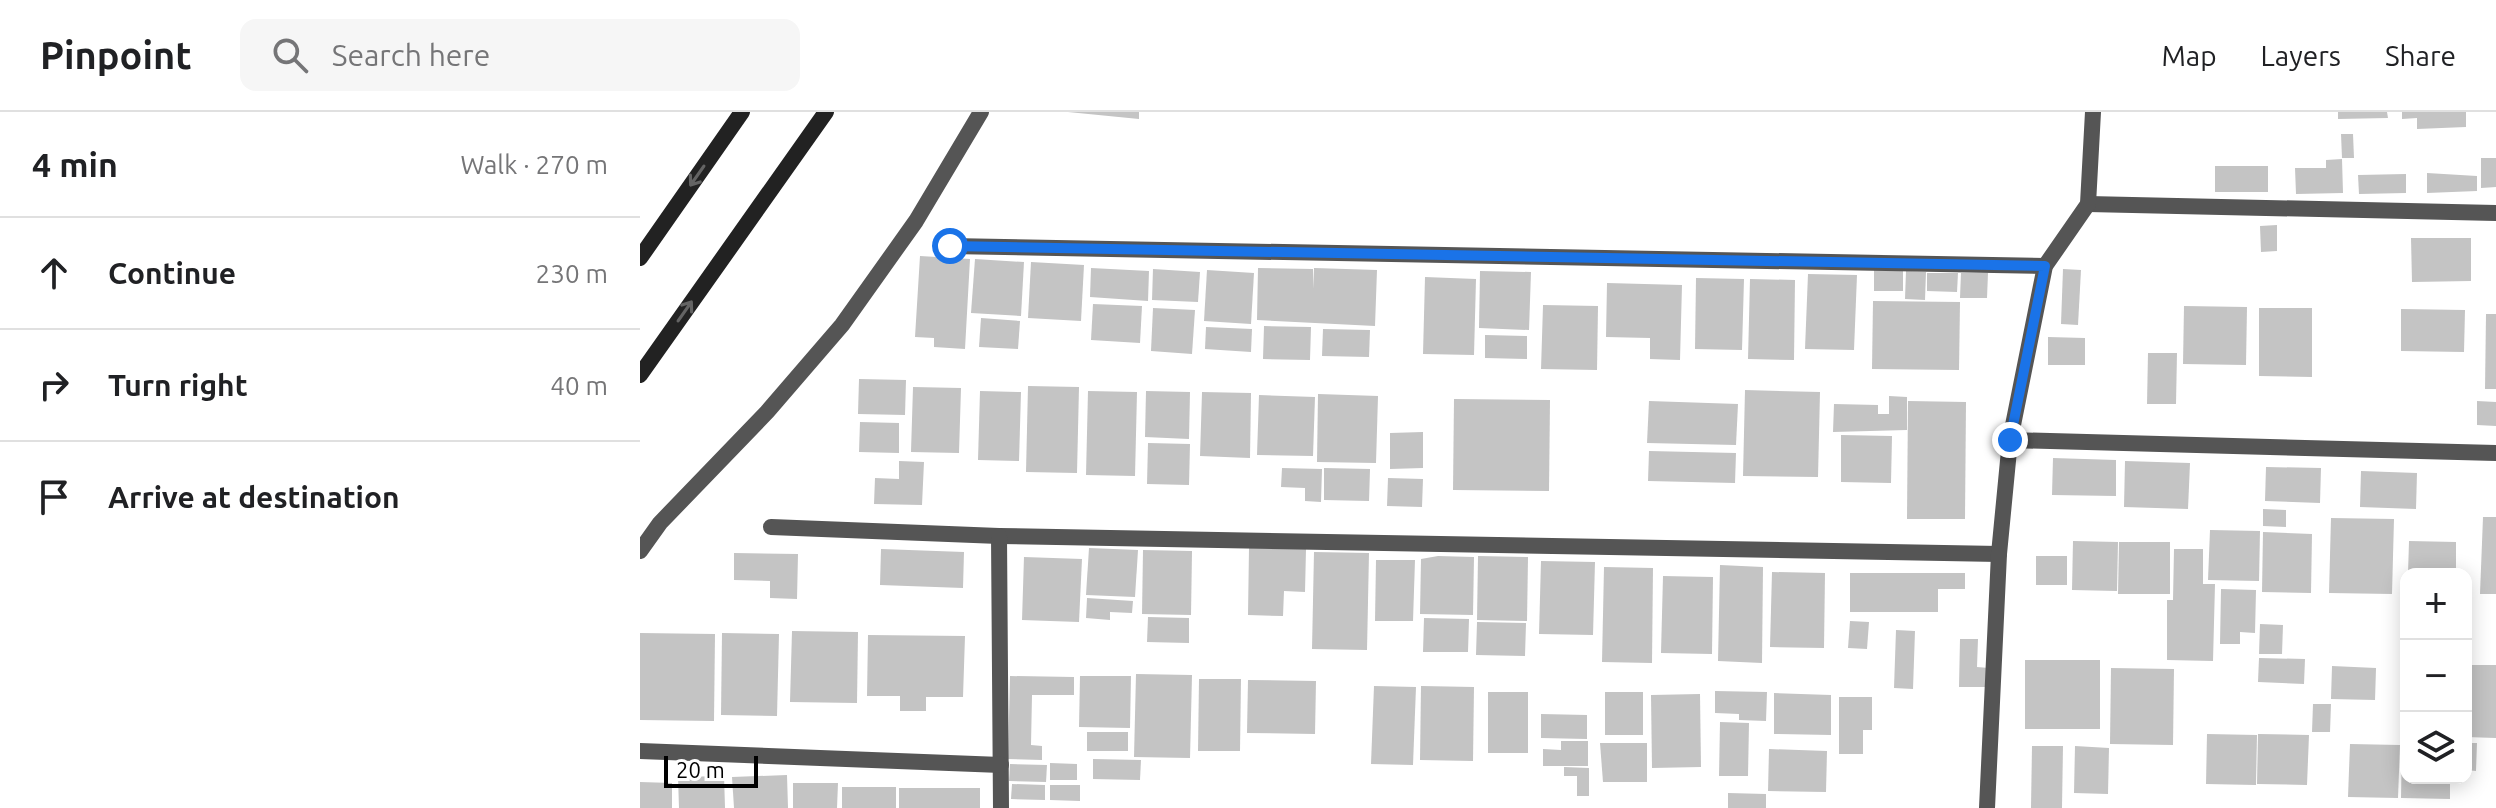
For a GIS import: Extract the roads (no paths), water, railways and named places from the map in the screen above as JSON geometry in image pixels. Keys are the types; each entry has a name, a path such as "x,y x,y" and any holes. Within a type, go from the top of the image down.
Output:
{"main road":[{"path":"640,258 742,112"},
{"path":"640,375 826,112"}],"street":[{"path":"640,551 660,523 767,412 842,325 916,221 981,112"},
{"path":"1987,808 1999,554 2010,440 2045,266 2088,204 2093,112"},
{"path":"2088,204 2496,213"},
{"path":"950,246 2045,266"},
{"path":"2010,440 2496,453"},
{"path":"771,527 999,536 1999,554"},
{"path":"999,536 1001,808"},
{"path":"640,751 1001,765"}]}
